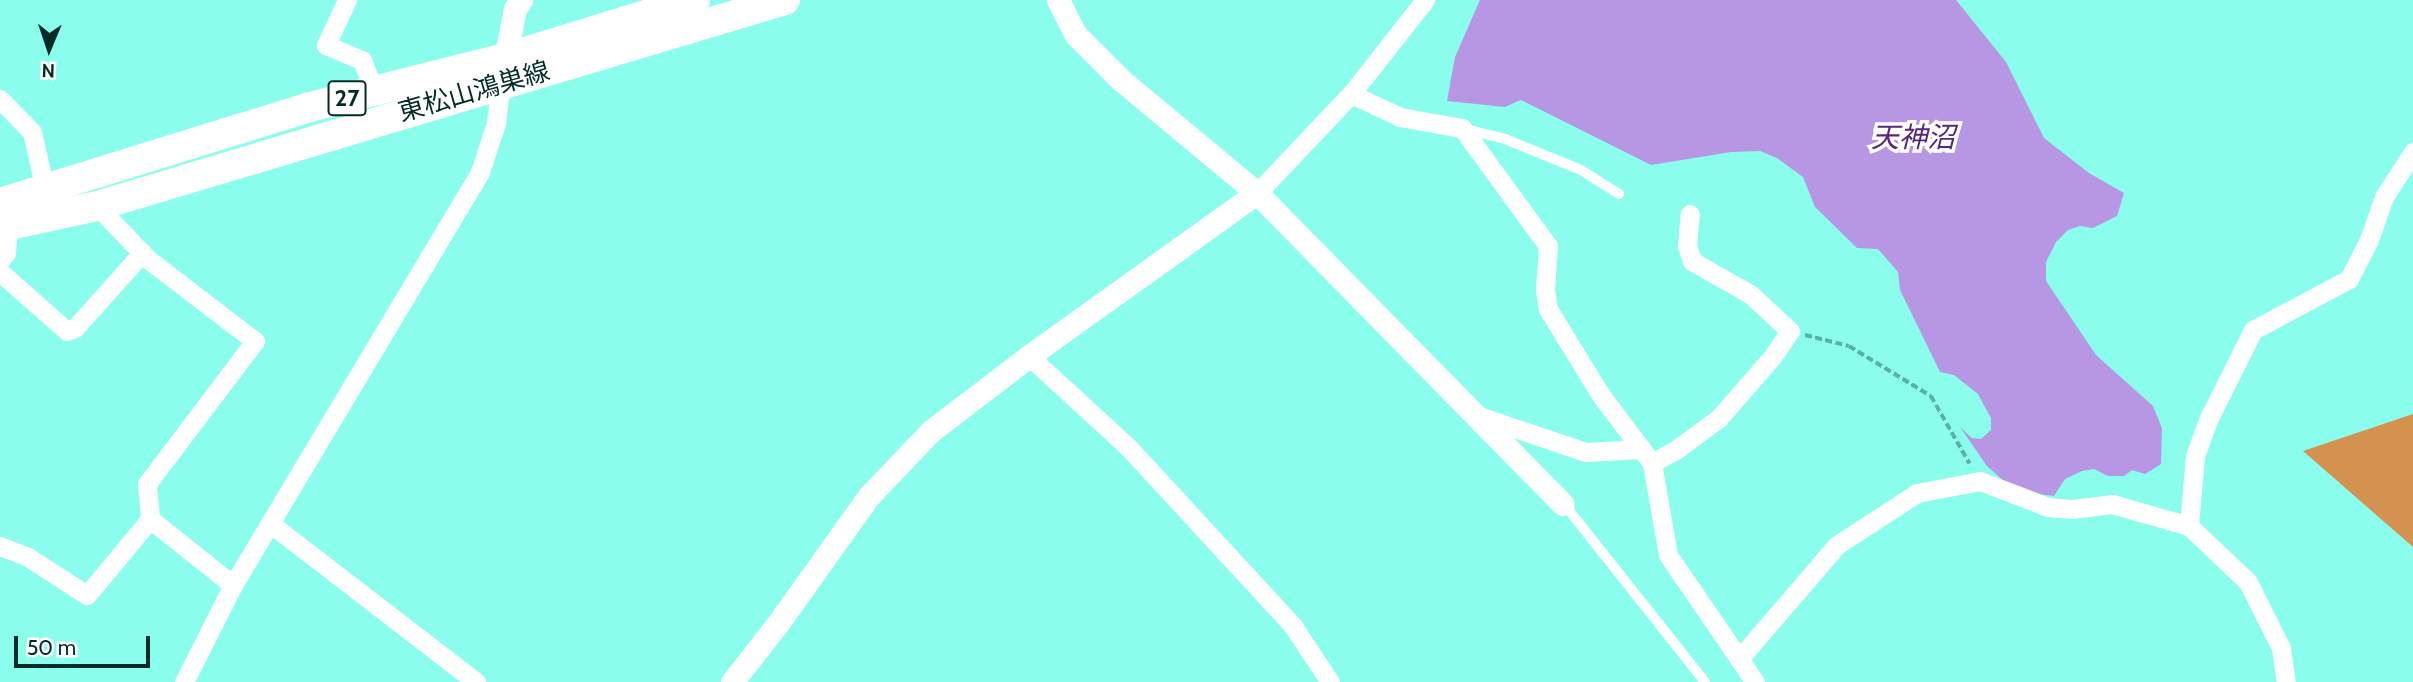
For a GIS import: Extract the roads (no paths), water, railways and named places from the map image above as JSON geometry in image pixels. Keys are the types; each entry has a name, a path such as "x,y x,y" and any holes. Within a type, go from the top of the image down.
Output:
{"main road":[{"name":"東松山鴻巣線","path":"3,218 97,206 503,71 695,0"},
{"name":"東松山鴻巣線","path":"3,218 45,190 310,107 374,92 503,71 785,0"}],"street":[{"path":"347,0 326,45 362,60 374,92"},
{"path":"184,682 233,585 480,172 496,123 515,9 520,0"},
{"path":"1058,0 1076,35 1121,80 1257,192 1563,503"},
{"path":"732,682 779,622 869,496 907,454 931,431 1028,356 1257,192 1351,94 1414,4"},
{"path":"1351,94 1400,117 1462,128 1548,246 1545,290 1548,309 1600,394 1647,456 1668,555 1755,682"},
{"path":"0,99 32,132 45,190"},
{"path":"2189,526 2196,456 2208,420 2253,330 2349,279 2369,240 2384,197 2413,152"},
{"path":"0,546 28,557 87,595 150,519 147,484 255,341 142,253 97,206"},
{"path":"1472,413 1586,452 1647,456 1677,449 1718,418 1773,356 1790,331 1750,294 1692,261 1687,246 1690,214"},
{"path":"0,260 6,253 3,218"},
{"path":"0,272 68,331 75,328 142,253"},
{"path":"1028,356 1129,447 1293,626 1330,682"},
{"path":"1739,659 1838,545 1917,493 1980,481 2048,508 2072,509 2112,504 2189,526 2248,582 2281,648 2286,682"},
{"path":"150,519 233,585"},
{"path":"271,524 476,682"}],"lane":[{"path":"1462,128 1504,139 1581,170 1619,194"},
{"path":"1563,503 1705,682"}],"water":[{"name":"天神沼","path":"1480,0 1956,0 2006,62 2044,138 2089,173 2124,193 2117,216 2093,228 2080,226 2068,230 2056,242 2046,262 2046,281 2096,355 2153,406 2162,428 2161,464 2145,474 2132,470 2124,476 2108,476 2094,469 2082,471 2065,479 2054,496 2031,493 2005,482 1987,466 1960,427 1972,438 1981,439 1991,430 1991,418 1978,394 1954,375 1940,372 1900,290 1898,272 1878,249 1857,248 1815,207 1803,177 1777,158 1760,151 1731,152 1651,165 1521,100 1505,107 1447,101 1455,57"}]}
